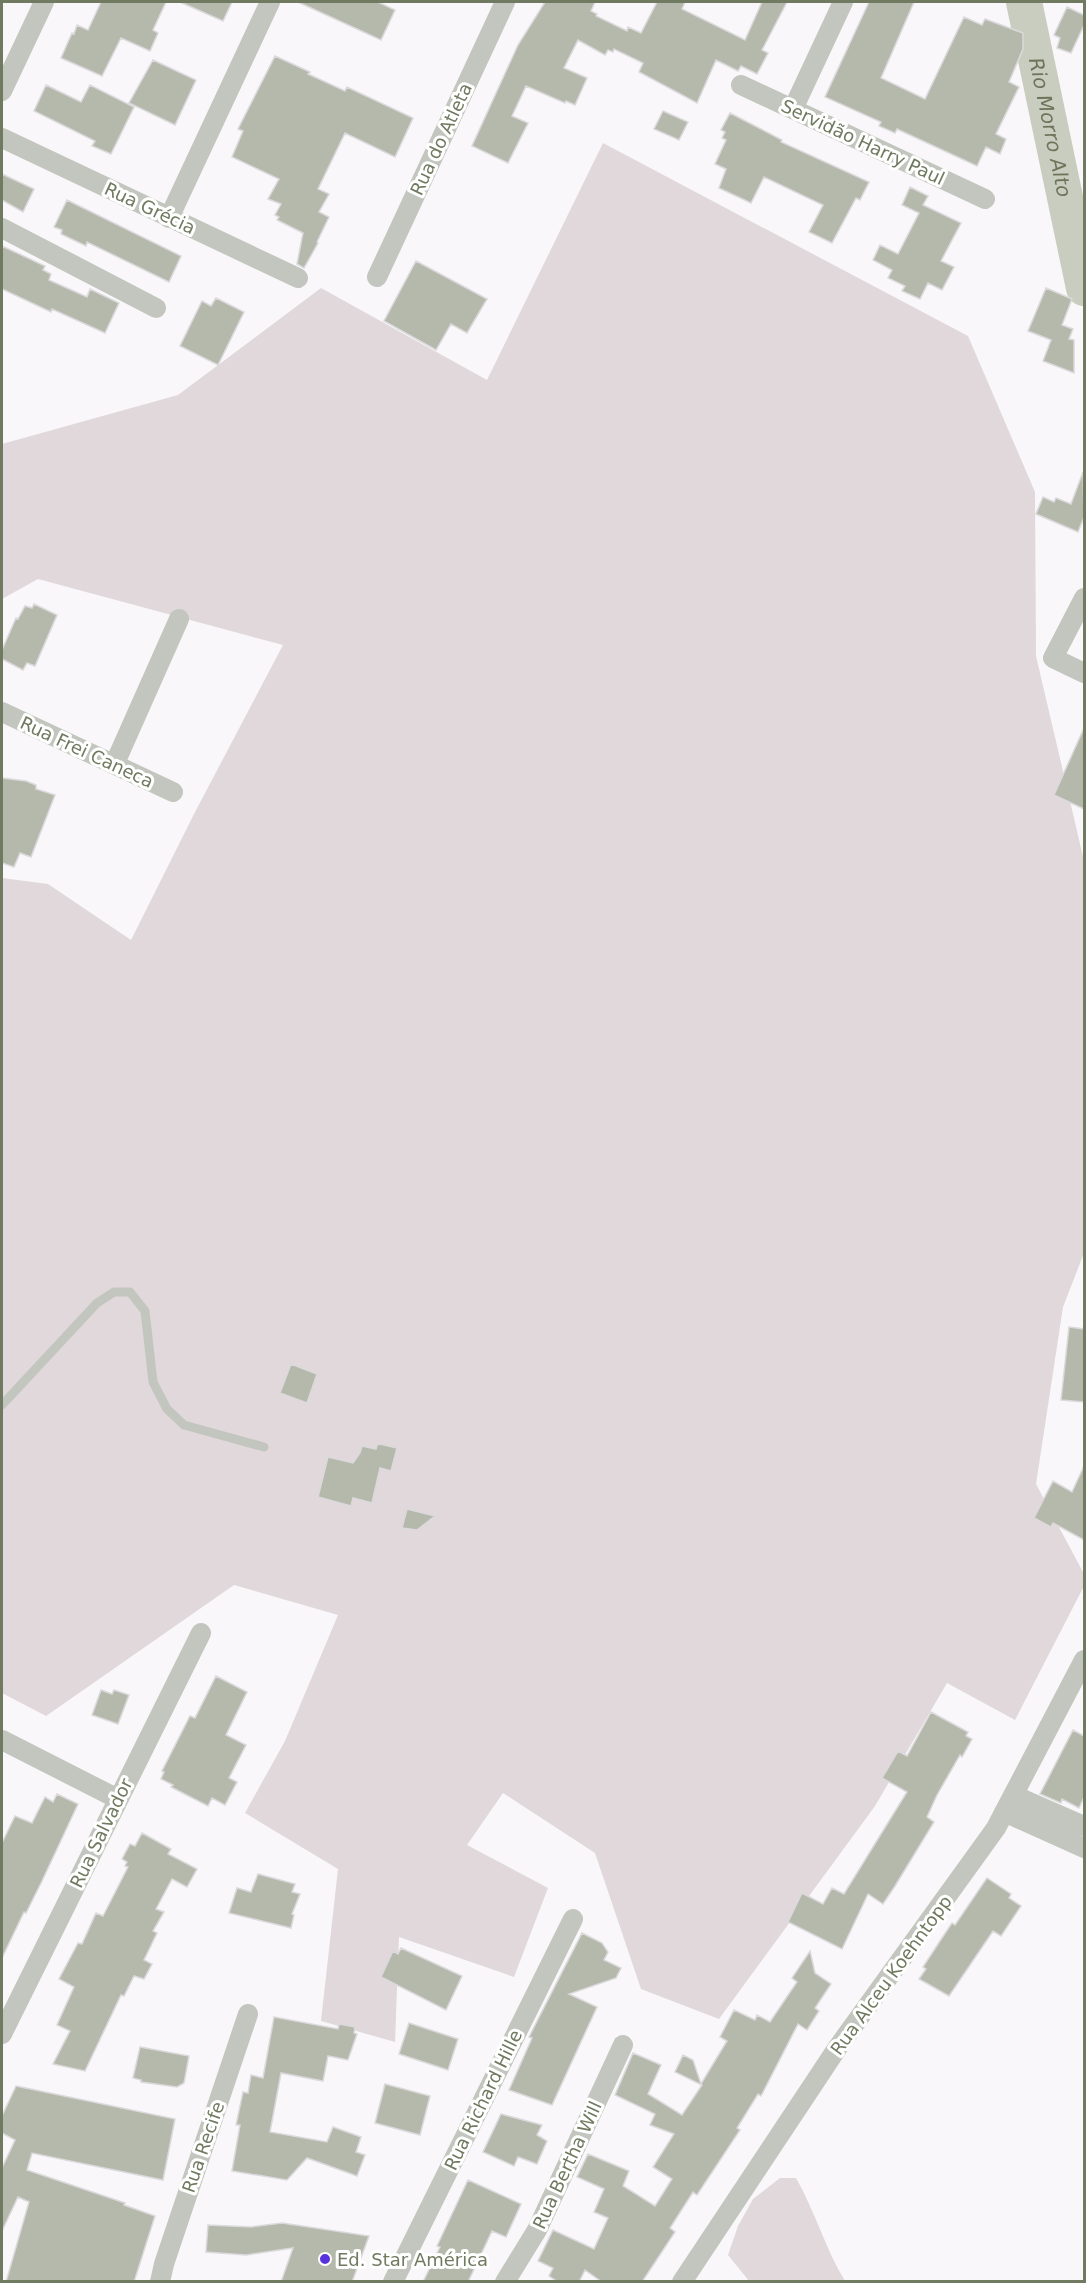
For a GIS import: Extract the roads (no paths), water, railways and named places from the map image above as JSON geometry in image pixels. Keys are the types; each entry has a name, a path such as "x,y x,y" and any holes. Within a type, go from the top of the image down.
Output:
{"street":[{"path":"2,91 44,2"},
{"path":"169,218 270,2"},
{"name":"Rua do Atleta","path":"377,277 505,2"},
{"path":"793,110 843,2"},
{"name":"Servidão Harry Paul","path":"741,85 985,199"},
{"name":"Rua Grécia","path":"2,138 298,279"},
{"path":"2,228 156,308"},
{"path":"1084,597 1053,658 1084,673"},
{"path":"115,764 179,619"},
{"name":"Rua Frei Caneca","path":"2,712 173,792"},
{"name":"Rua Salvador","path":"2,2034 201,1633"},
{"name":"Rua Alceu Koehntopp","path":"682,2282 838,2047 996,1828 1084,1660"},
{"path":"2,1740 118,1799"},
{"path":"1009,1803 1084,1826"},
{"path":"1009,1803 1084,1848"},
{"name":"Rua Richard Hille","path":"393,2282 573,1919"},
{"name":"Rua Recife","path":"160,2282 164,2264 249,2014"},
{"name":"Rua Bertha Will","path":"504,2282 537,2230 623,2045"}],"lane":[{"path":"2,1405 97,1303 114,1292 130,1292 145,1311 153,1382 167,1409 184,1425 264,1447"}],"waterway":[{"name":"Rio Morro Alto","path":"1024,2 1084,288"}],"place":[{"name":"Ed. Star América","path":"325,2259"}]}
